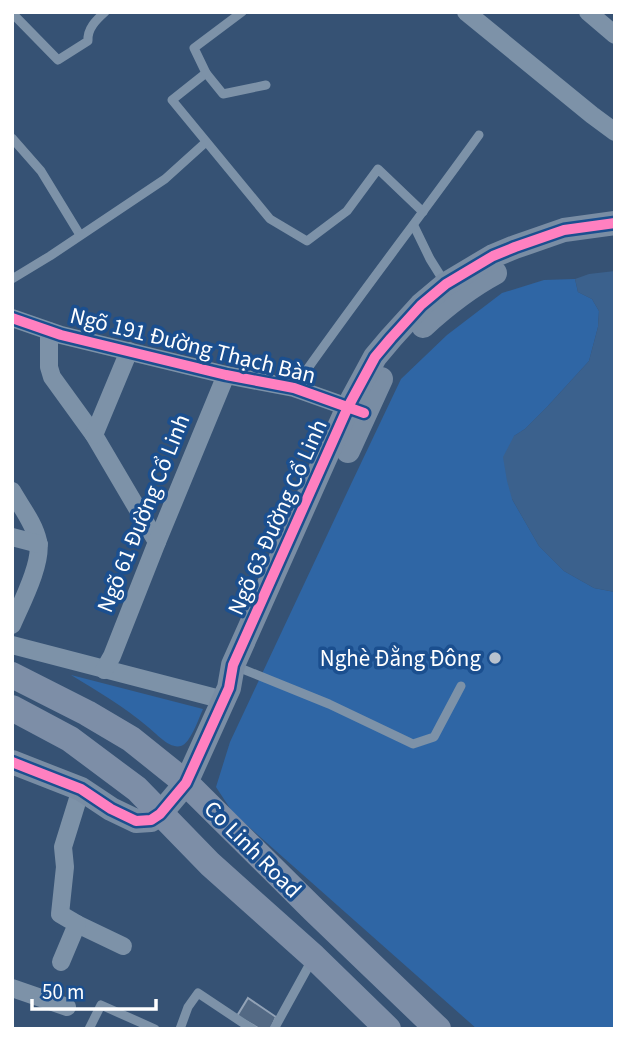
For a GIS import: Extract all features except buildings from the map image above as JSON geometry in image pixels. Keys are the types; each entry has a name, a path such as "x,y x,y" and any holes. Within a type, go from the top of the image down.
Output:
{"main road":[{"name":"Co Linh Road","path":"12,675 87,712 131,739 186,783 438,1029"},
{"name":"Co Linh Road","path":"12,708 70,739 137,789 210,864 314,957 388,1029"}],"street":[{"path":"466,12 615,132"},
{"path":"587,12 615,35"},
{"name":"Ngõ 63 Đường Cổ Linh","path":"160,814 186,783 233,681 266,632 356,410 401,349 426,324 452,291 482,280 565,239 615,223"},
{"name":"Ngõ 63 Đường Cổ Linh","path":"565,239 591,242 615,239"},
{"name":"Ngõ 191 Đường Thạch Bàn","path":"12,318 49,331 129,351 226,375 294,388 356,410"},
{"path":"49,331 49,366 52,377 94,435 157,542"},
{"path":"94,435 129,351"},
{"name":"Ngõ 61 Đường Cổ Linh","path":"104,670 226,375"},
{"path":"12,491 39,544 38,560 12,625"},
{"path":"12,537 39,544"},
{"path":"12,645 104,670 233,681"},
{"path":"12,762 81,789 111,809 136,821 151,820 160,814"},
{"path":"81,789 63,846 65,867 60,914 123,946"},
{"path":"61,962 76,924"},
{"path":"12,988 67,1007"}],"lane":[{"path":"12,13 58,60 88,41 87,34 96,19 105,12"},
{"path":"242,12 194,48 206,73 223,94 266,85"},
{"path":"206,73 172,100 270,219 307,241 348,211 378,169 423,212"},
{"path":"294,388 479,135"},
{"path":"12,138 41,171 80,235"},
{"path":"12,279 165,179 206,142"},
{"path":"414,226 430,259 452,291"},
{"path":"233,681 329,704 413,744 434,737 461,686"},
{"path":"274,1029 314,957"},
{"path":"180,1029 188,1007 198,993 252,1029"},
{"path":"89,1029 101,1005 155,1029"}],"shaded area":[{"path":"615,271 615,592 594,588 564,571 539,546 512,499 503,457 514,436 547,407 589,361 598,327 599,311 592,299 578,292 575,279 589,274"},
{"path":"575,279 578,292 592,299 599,311 598,327 589,361 525,429 514,436 512,499 539,546 564,571 594,588 615,592 615,1029 477,1029 233,813 216,787 230,742 401,379 447,335 502,293 544,280"},
{"path":"71,675 203,709 188,741 181,746 172,745 120,706"}],"cycle path":[{"path":"12,762 81,789 111,809 136,821 151,820 160,814 186,783 229,688 233,665 348,407 375,357 421,305 446,284 493,256 564,230 615,223"},
{"path":"12,318 61,335 226,375 294,388 364,413"}],"place":[{"name":"Nghè Đằng Đông","path":"495,658"}]}
